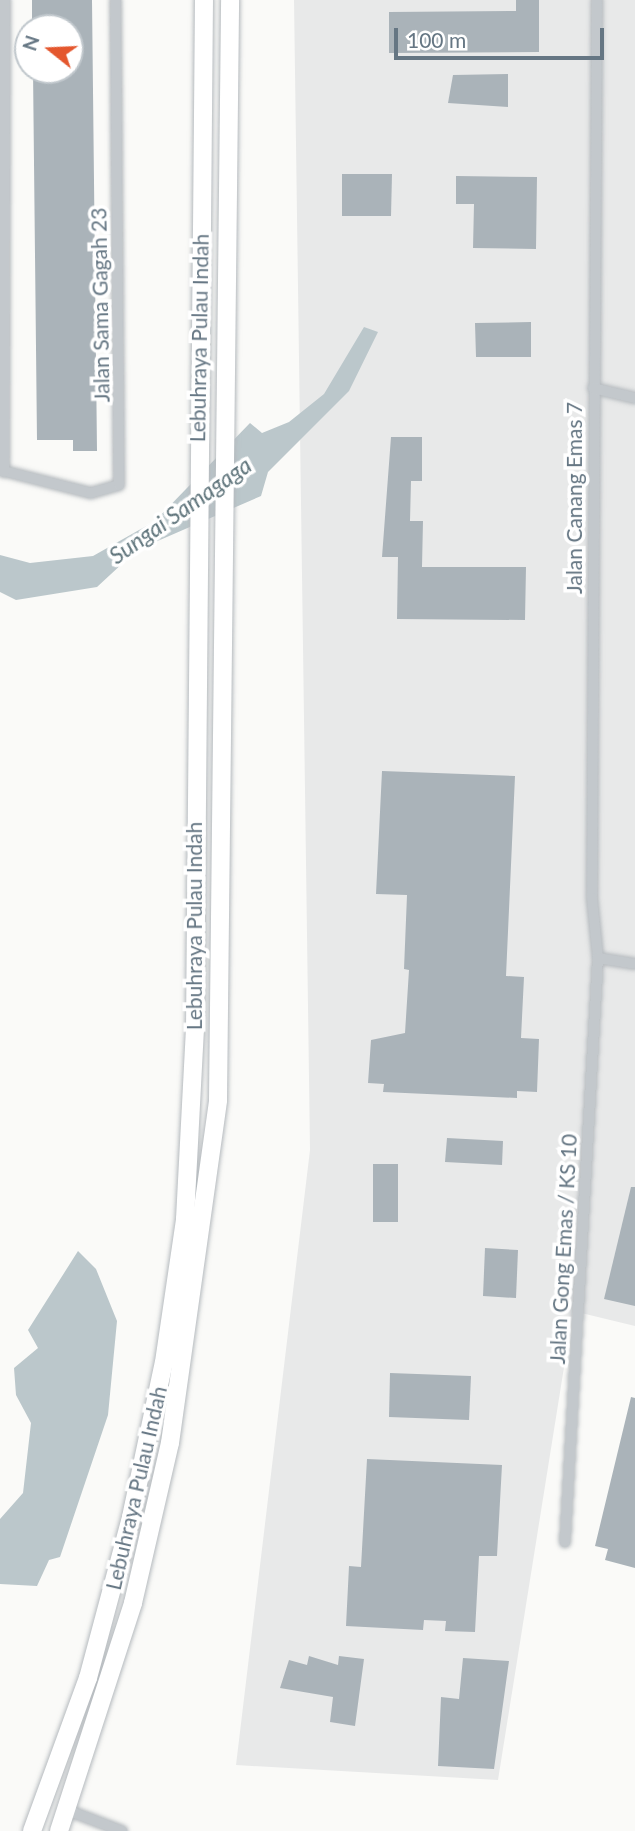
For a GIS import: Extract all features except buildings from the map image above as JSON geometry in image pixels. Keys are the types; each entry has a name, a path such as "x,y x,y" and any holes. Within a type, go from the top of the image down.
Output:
{"main road":[{"name":"Lebuhraya Pulau Indah","path":"32,1831 111,1594 149,1442 173,1308 191,1132 204,0"},
{"name":"Lebuhraya Pulau Indah","path":"59,1831 133,1603 170,1443 201,1252 218,1100 217,768 230,0"}],"street":[{"name":"Jalan Sama Gagah 23","path":"2,471 91,493 119,485 116,0"},
{"name":"Jalan Canang Emas 7","path":"597,0 592,898 598,958"},
{"path":"2,471 3,5"},
{"path":"593,388 635,398"},
{"path":"598,958 635,964"},
{"name":"Jalan Gong Emas / KS 10","path":"565,1542 598,958"},
{"path":"67,1810 122,1831"}],"shaded area":[{"path":"294,0 635,0 635,1326 573,1311 498,1780 236,1765 310,1150"}],"water":[{"name":"Sungai Samagaga","path":"364,327 378,332 349,391 268,472 261,496 137,550 97,587 16,600 0,592 0,555 30,563 93,556 155,521 250,423 262,433 289,422 324,394"},
{"path":"78,1251 96,1269 117,1321 108,1415 60,1557 49,1560 37,1586 0,1584 0,1519 23,1493 31,1423 16,1395 14,1368 38,1348 28,1330"}]}
